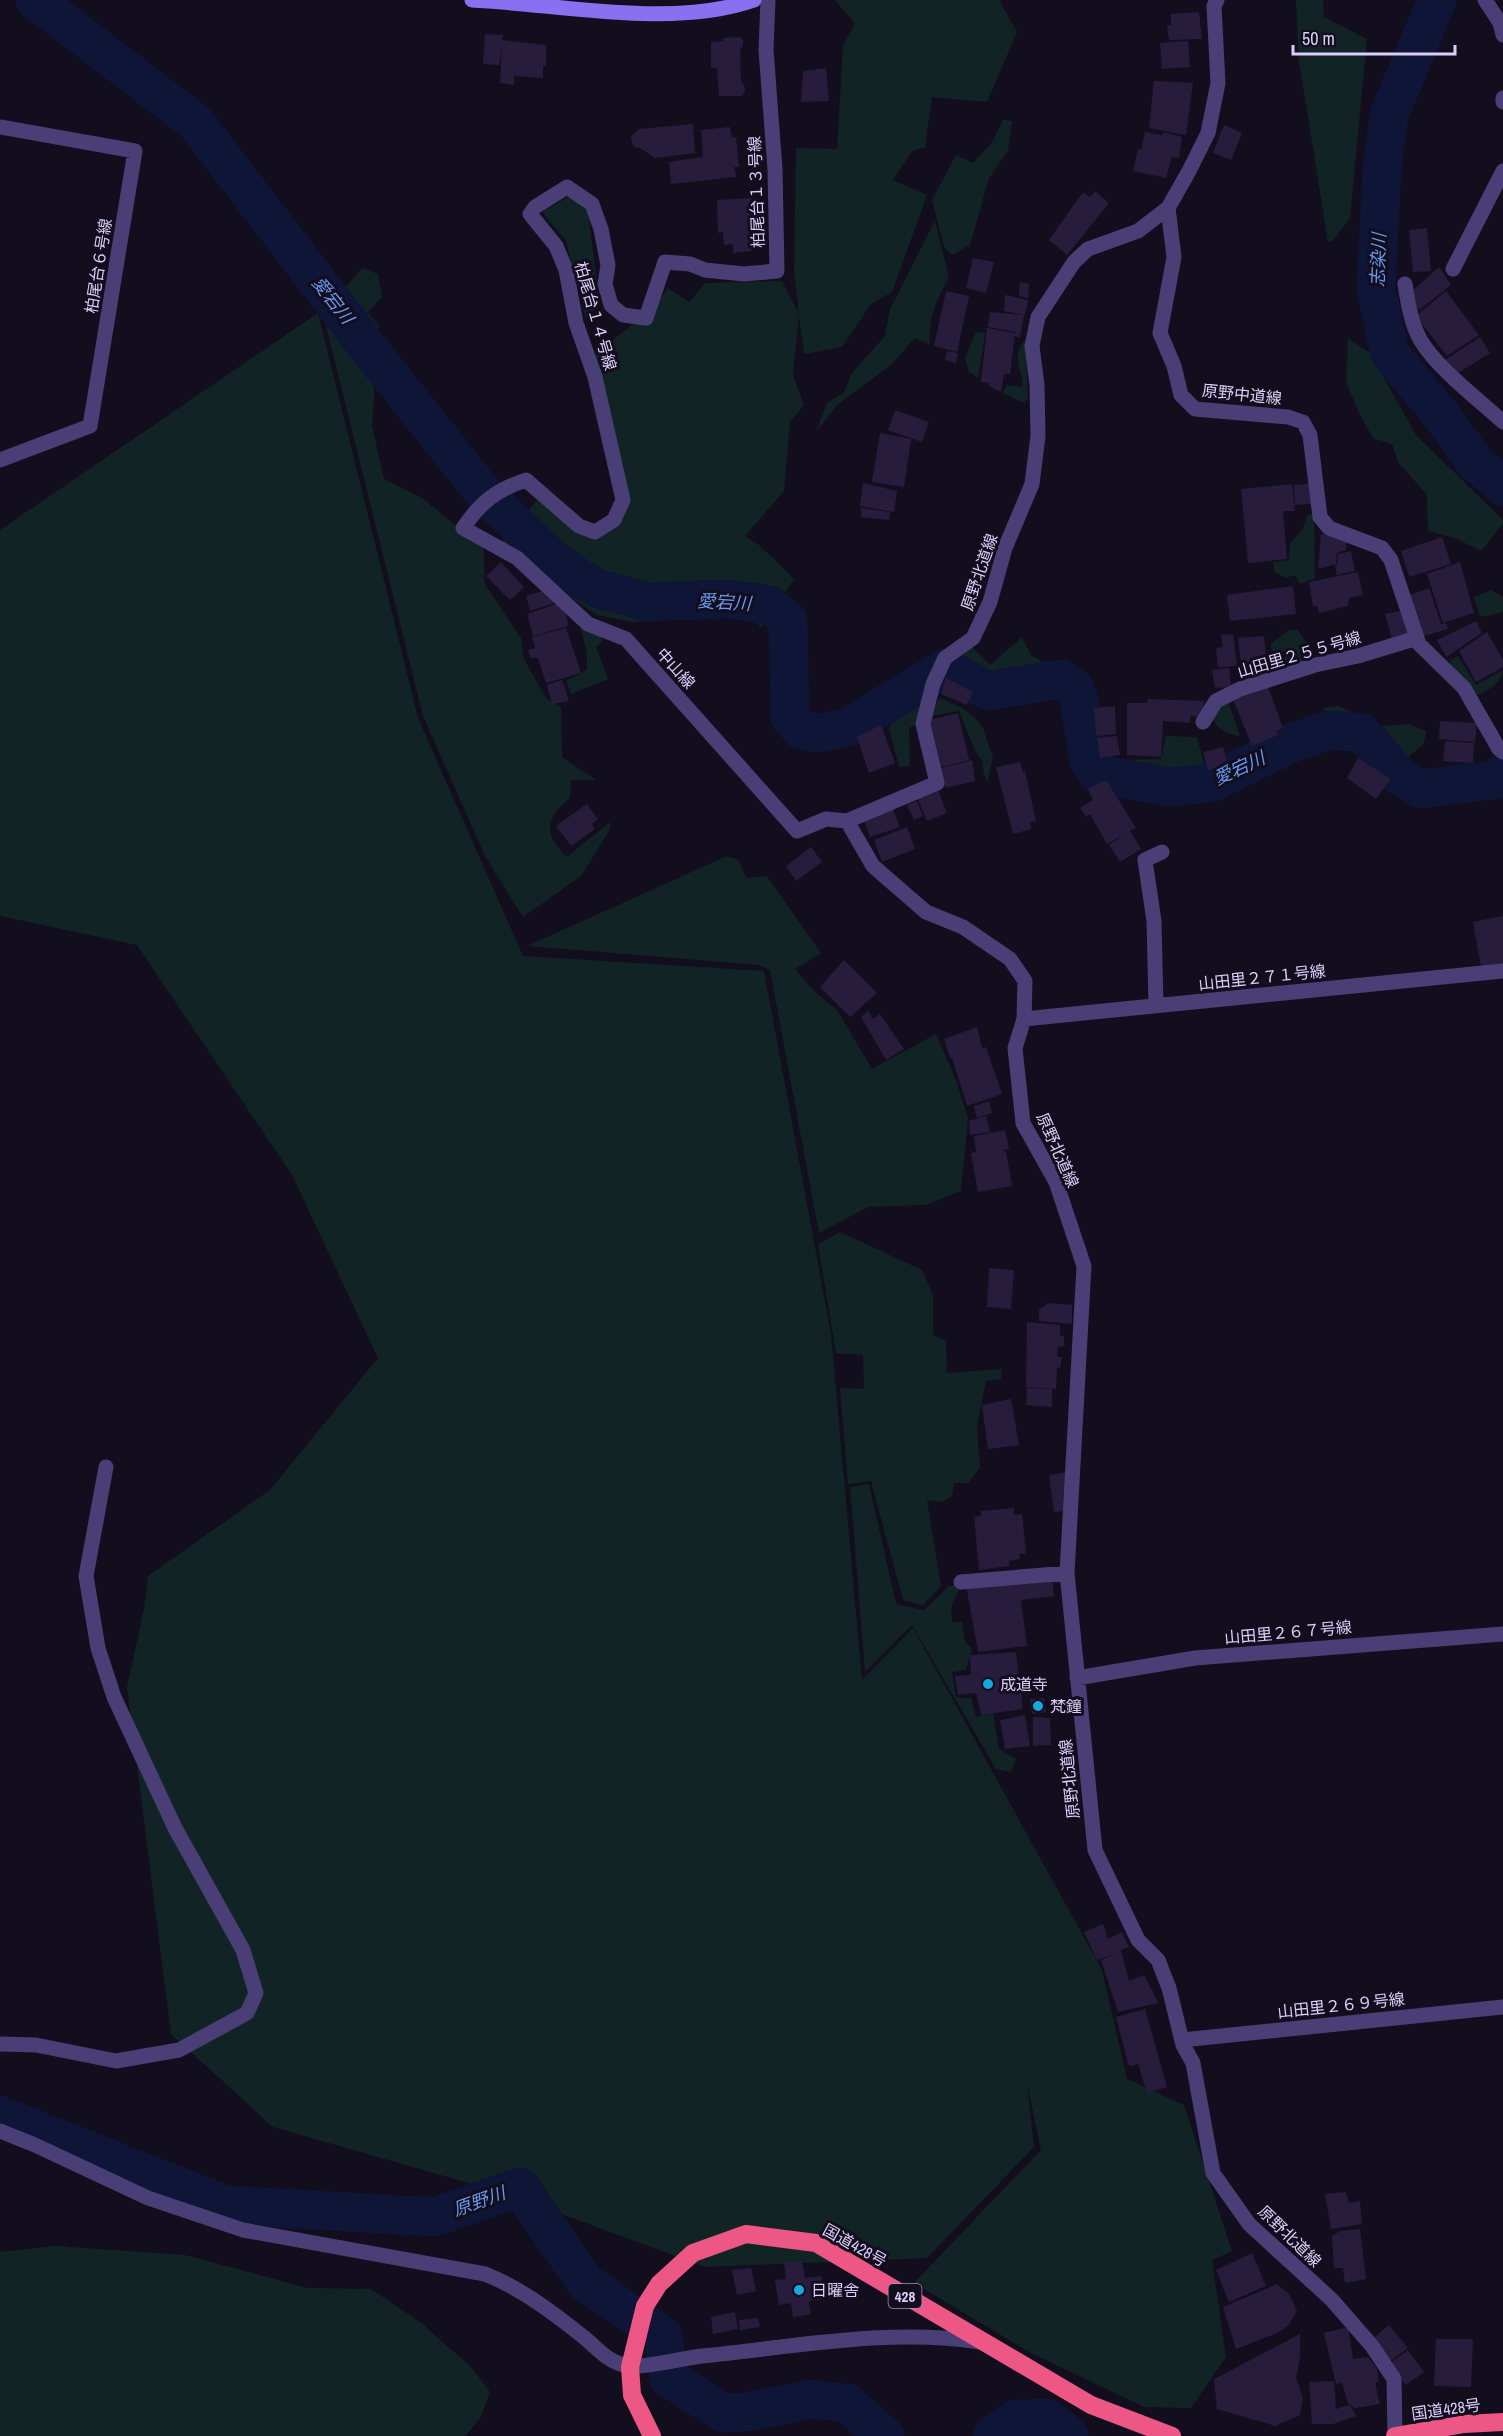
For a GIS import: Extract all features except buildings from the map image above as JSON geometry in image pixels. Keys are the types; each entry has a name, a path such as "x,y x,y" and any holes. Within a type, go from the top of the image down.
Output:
{"highway":[{"name":"国道428号","path":"652,2436 632,2395 631,2366 645,2306 659,2284 693,2253 746,2234 816,2243 1091,2405 1172,2436"},
{"name":"国道428号","path":"1395,2436 1464,2424 1503,2422"}],"street":[{"path":"472,0 654,14 711,11 754,0"},
{"name":"柏尾台１３号線","path":"665,262 690,264 705,270 744,274 777,271 775,169 766,50 768,0"},
{"name":"原野北道線","path":"1217,0 1214,6 1218,83 1208,133 1167,208 1138,231 1089,249 1074,262 1038,317 1032,346 1037,385 1038,436 1032,484 1005,548 990,602 973,638 945,658 933,684 923,724 937,783 847,821 873,866 926,912 963,927 1010,959 1025,981 1024,1018 1015,1048 1023,1123 1056,1182 1084,1266 1067,1573 1095,1850 1138,1940 1158,1960 1169,1988 1182,2040 1192,2063 1213,2173 1249,2224 1332,2300 1372,2346 1394,2379 1395,2436"},
{"path":"1485,0 1500,23 1503,35"},
{"name":"柏尾台６号線","path":"0,127 135,151 90,426 0,460"},
{"path":"1453,269 1503,171"},
{"name":"柏尾台１４号線","path":"463,528 475,511 503,488 526,480 579,526 595,532 614,520 623,500 595,377 576,323 566,270 556,246 530,214 535,207 567,187 592,204 608,265 605,284 610,305 623,315 646,318 665,262"},
{"name":"原野中道線","path":"1167,208 1174,257 1160,333 1174,366 1181,395 1195,409 1288,417 1303,422 1310,435 1320,517 1329,528 1382,548 1391,560 1419,644 1464,688 1501,751"},
{"path":"1405,284 1411,316 1420,341 1440,366 1503,422"},
{"name":"中山線","path":"463,528 517,558 588,624 626,639 797,831 826,819 847,821"},
{"name":"山田里２５５号線","path":"1203,722 1216,701 1240,690 1316,665 1358,656 1418,638"},
{"path":"1156,1005 1154,921 1145,860 1162,852"},
{"name":"山田里２７１号線","path":"1024,1018 1503,971"},
{"path":"0,2044 36,2044 116,2061 179,2050 247,2013 256,1993 243,1950 175,1828 114,1697 98,1648 86,1576 106,1467"},
{"path":"961,1582 1067,1573"},
{"name":"山田里２６７号線","path":"1077,1678 1195,1658 1503,1634"},
{"name":"山田里２６９号線","path":"1182,2040 1503,2007"},
{"path":"0,2132 35,2145 148,2198 243,2230 485,2274 511,2284 583,2336 609,2360 631,2366 863,2338 953,2338 983,2342"}],"shaded area":[{"path":"835,0 1001,0 1017,32 987,102 932,97 925,147 912,151 893,180 927,195 892,292 871,304 842,347 804,354 799,316 793,375 804,405 790,422 784,491 745,536 759,545 794,579 761,628 751,615 691,615 634,622 597,615 576,601 551,576 500,544 539,498 578,529 620,520 593,355 653,309 668,288 689,302 705,283 782,281 799,314 794,273 796,148 837,149 843,45 855,24"},
{"path":"1296,0 1323,0 1324,17 1367,39 1350,218 1333,241 1328,242 1299,61"},
{"path":"1003,120 1012,121 1008,151 989,178 970,245 952,255 944,247 932,200 956,155 973,163 993,141"},
{"path":"568,197 588,210 599,303 586,320 566,241 542,212"},
{"path":"935,221 949,278 934,310 930,327 930,345 915,338 891,365 837,405 816,432 827,403 844,392 852,373 885,336 890,309"},
{"path":"362,268 378,274 382,297 368,312 379,326 372,425 384,479 422,498 484,549 484,583 521,638 524,659 546,698 561,707 562,757 596,780 571,780 570,798 556,813 550,827 559,849 567,857 610,822 610,829 581,876 523,917 485,856 423,716 323,314"},
{"path":"318,313 418,718 523,956 764,971 831,1334 862,1680 913,1628 1102,1970 1127,2079 1184,2105 1232,2251 1212,2260 1226,2357 1191,2408 1144,2407 1031,2353 914,2283 1041,2150 1027,2083 1034,2147 927,2258 705,2267 507,2194 273,2127 171,2034 127,1687 144,1609 148,1576 270,1490 378,1358 292,1175 137,945 0,916 0,530"},
{"path":"976,332 985,333 978,378 969,372 965,358"},
{"path":"1348,338 1370,353 1416,435 1503,520 1503,524 1481,551 1455,538 1428,531 1427,495 1398,462 1392,444 1373,438 1346,382"},
{"path":"1025,340 1028,398 1024,403 1003,393 1007,385 1023,387 1018,357"},
{"path":"1314,514 1315,578 1300,584 1295,575 1286,578 1275,572 1273,562 1289,560 1290,544 1303,529 1307,515"},
{"path":"1491,590 1503,597 1503,612 1483,617 1479,614 1474,597"},
{"path":"581,628 595,629 604,635 602,642 596,647 608,679 571,694 566,681 587,670 587,654"},
{"path":"1289,630 1298,630 1309,648 1308,662 1274,671 1271,643"},
{"path":"1022,637 1031,655 1059,672 1053,684 990,698 967,690 947,674 957,652 971,646 990,665"},
{"path":"1458,656 1476,685 1503,670 1502,675 1497,683 1476,696 1450,665 1450,660"},
{"path":"931,666 931,680 918,723 909,728 910,766 899,767 889,728 897,714 854,737 834,736 832,719"},
{"path":"939,698 969,713 983,728 993,756 988,781 984,775 982,760 959,711 931,716"},
{"path":"1228,701 1240,736 1223,731 1212,718 1217,704"},
{"path":"1339,706 1382,726 1409,724 1426,731 1424,743 1405,760 1389,755 1366,729 1327,724 1323,708"},
{"path":"1166,736 1197,737 1206,772 1219,769 1216,776 1208,781 1197,781 1192,771 1175,773 1172,785 1137,778 1133,788 1120,785 1112,760 1161,759"},
{"path":"727,856 739,860 746,878 767,876 821,953 795,969 814,991 837,1010 872,1069 936,1034 956,1080 968,1118 961,1191 926,1205 868,1207 819,1233 770,970 759,965 527,946"},
{"path":"840,1232 922,1270 933,1295 933,1335 946,1341 947,1373 1002,1369 1001,1379 986,1381 977,1426 980,1468 968,1483 954,1483 952,1496 941,1502 927,1500 941,1586 923,1605 903,1600 871,1481 848,1484 840,1388 864,1389 863,1355 836,1353 818,1244"},
{"path":"869,1484 896,1604 924,1610 949,1586 962,1586 956,1595 951,1612 953,1622 962,1622 965,1642 972,1649 966,1670 952,1672 956,1697 971,1698 976,1717 993,1713 999,1749 1016,1759 1011,1772 996,1769 912,1625 865,1672 850,1487"},
{"path":"55,2246 185,2255 308,2288 371,2289 420,2322 472,2368 490,2392 480,2419 465,2436 0,2436 0,2252"}],"waterway":[{"name":"愛宕川","path":"35,0 195,122 481,490 549,556 579,578 599,589 648,602 727,599 769,605 788,620 790,717 801,730 820,733 848,727 946,668 988,691 1061,679 1074,688 1079,700 1089,761 1098,774 1169,787 1211,783 1294,742 1330,730 1362,733 1400,777 1422,789 1499,779 1503,772"},
{"name":"志染川","path":"1437,0 1389,115 1382,170 1376,290 1390,354 1438,411 1476,463 1503,486"},
{"name":"原野川","path":"0,2115 226,2205 435,2217 520,2187 585,2282 663,2336 669,2378 723,2413 746,2412 812,2399 847,2403 885,2436"},
{"name":"原野川","path":"992,2436 1015,2419 1048,2418 1069,2436"}],"place":[{"name":"成道寺","path":"988,1684"},
{"name":"梵鐘","path":"1038,1706"},
{"name":"日曜舎","path":"799,2290"}]}
